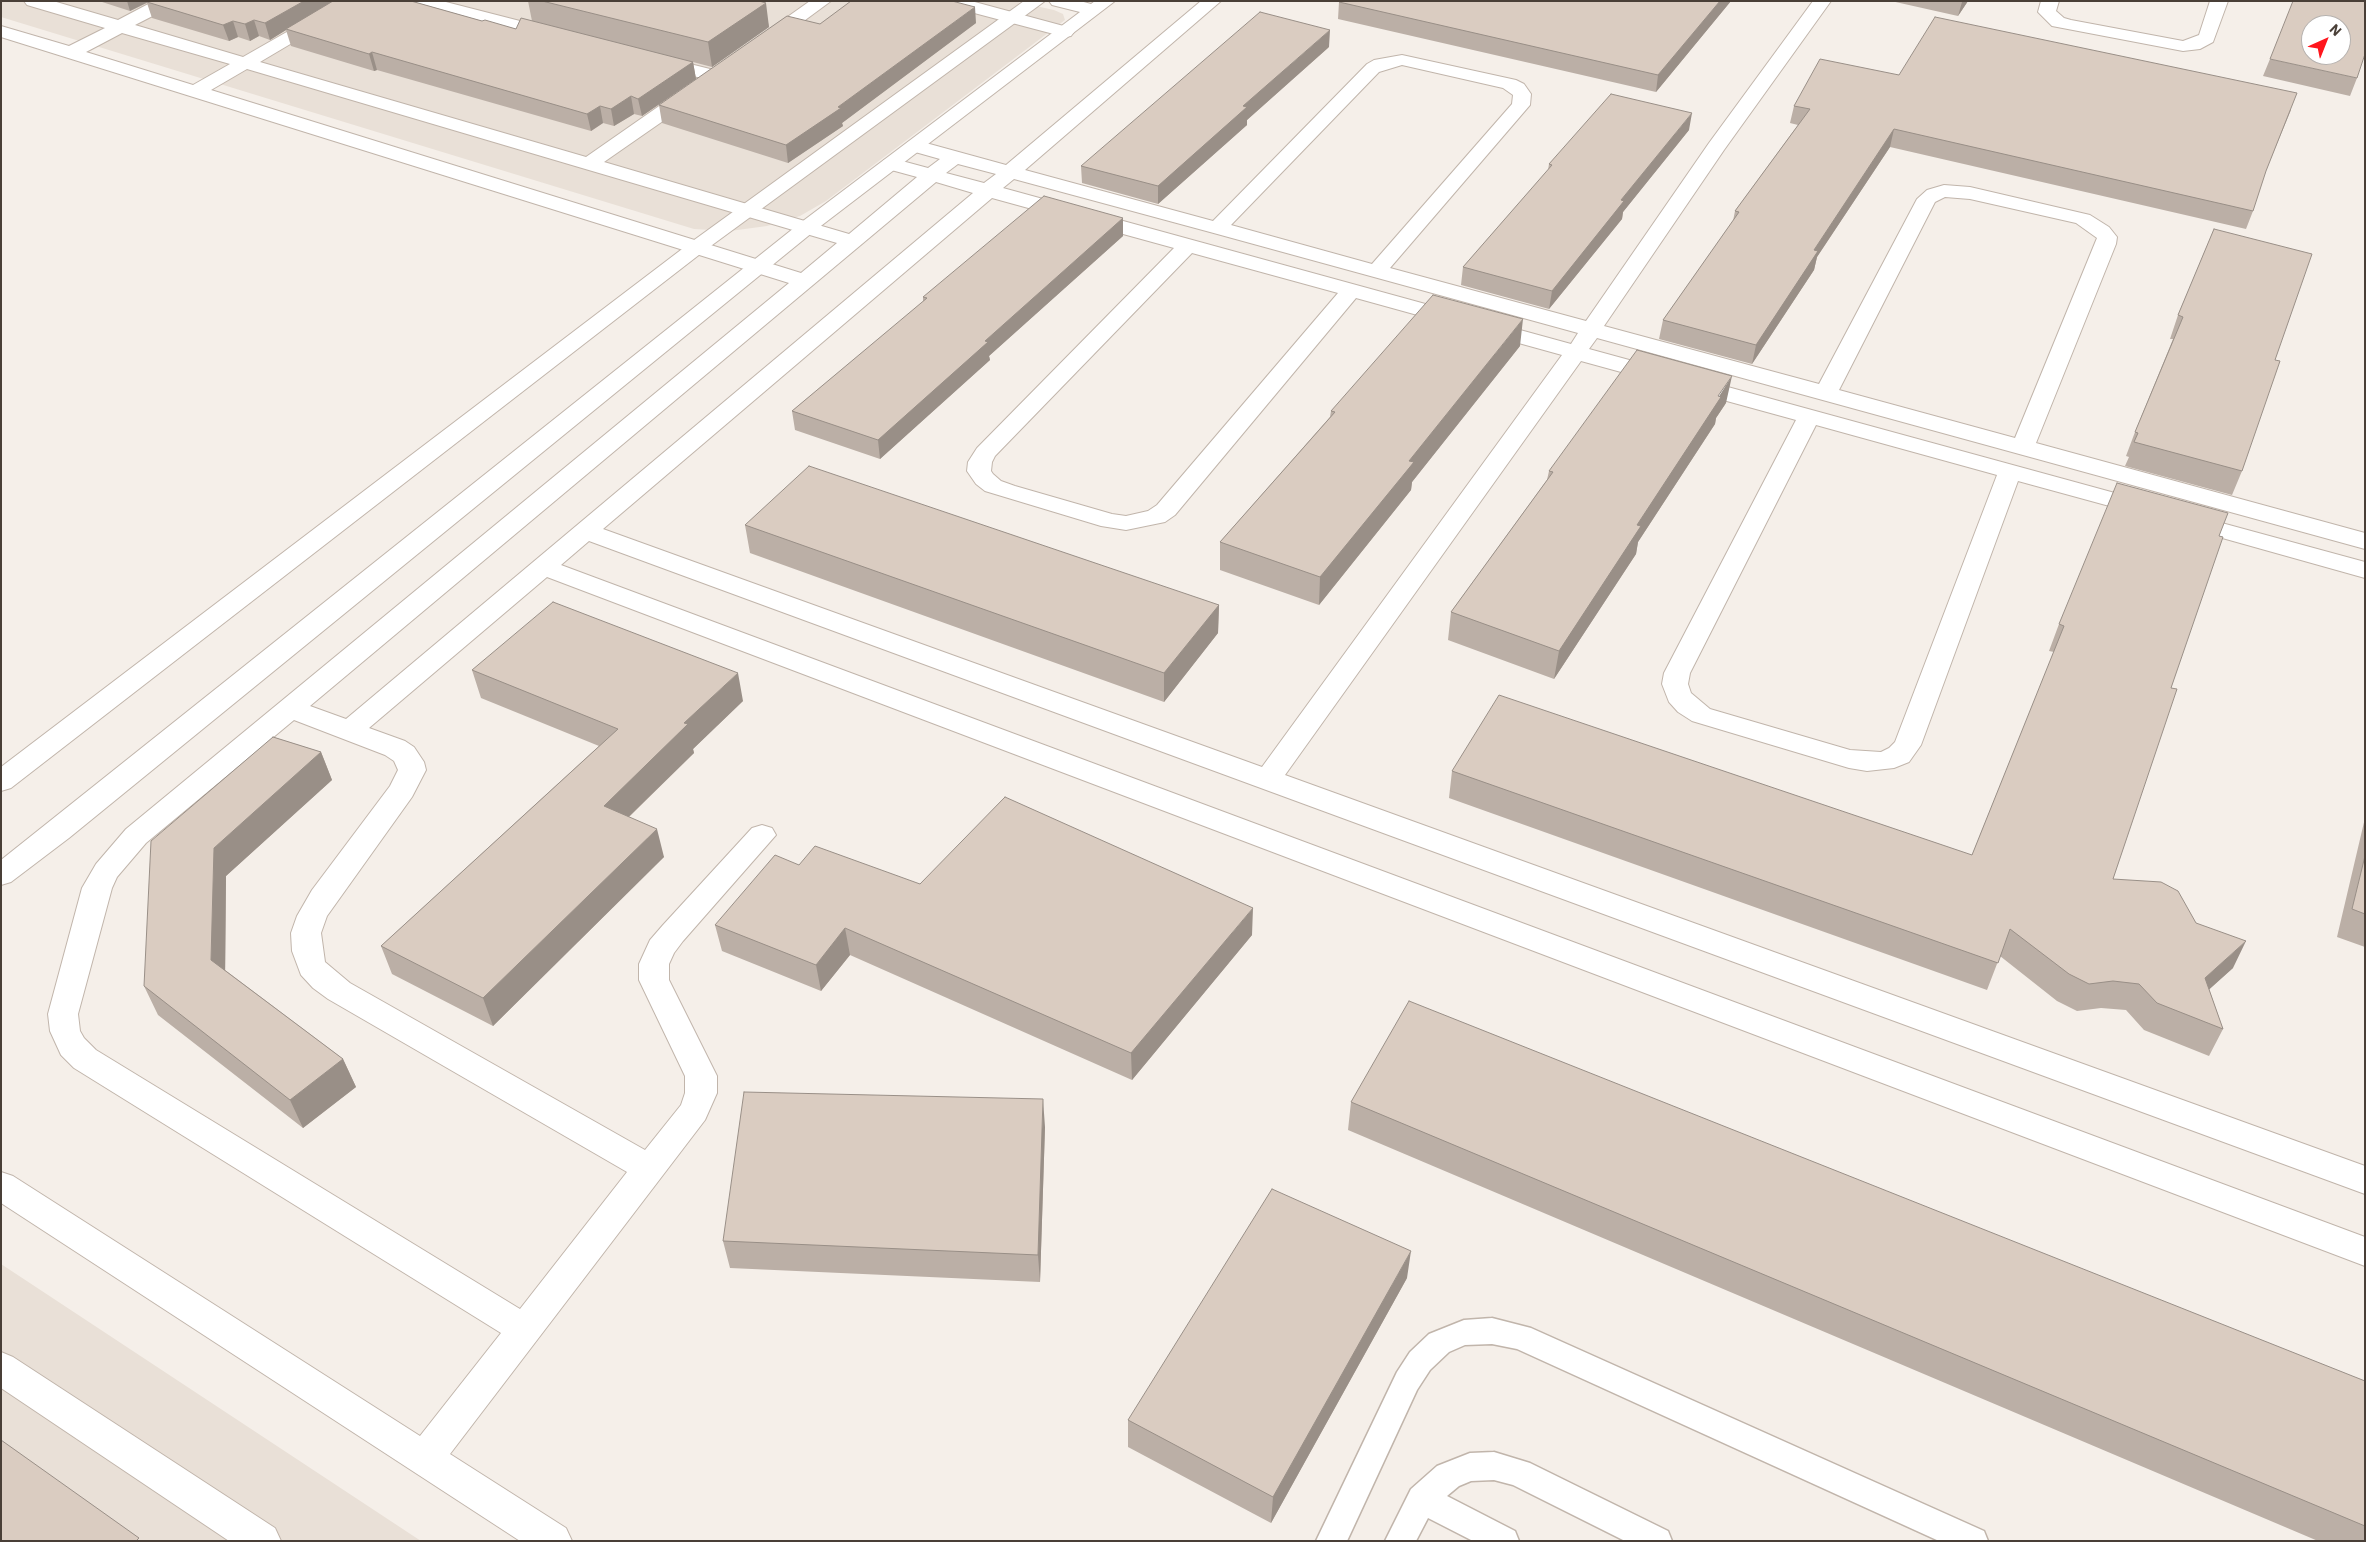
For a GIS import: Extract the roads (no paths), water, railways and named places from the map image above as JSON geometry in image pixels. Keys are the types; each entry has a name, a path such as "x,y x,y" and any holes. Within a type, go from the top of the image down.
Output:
{"street":[{"path":"33,1 852,241"},
{"path":"70,53 168,1"},
{"path":"196,92 354,1"},
{"path":"422,1 573,40"},
{"path":"757,47 822,1"},
{"path":"950,1 1065,32"},
{"path":"1,781 746,210 1036,1"},
{"path":"1058,1 1100,6"},
{"path":"349,731 1212,1"},
{"path":"1268,780 1592,330 1716,146 1822,1"},
{"path":"2050,1 2047,12 2058,22 2183,46 2194,45 2207,38 2219,1"},
{"path":"1,875 59,831 806,228 1100,6"},
{"path":"1,31 806,281"},
{"path":"640,56 716,76"},
{"path":"1217,228 1373,68 1380,64 1402,60 1414,62 1509,84 1517,88 1522,94 1521,105 1377,271"},
{"path":"589,164 732,64"},
{"path":"915,146 2365,541"},
{"path":"525,1330 84,1059 72,1046 65,1031 63,1014 97,888 106,871 136,836 806,281 954,156"},
{"path":"891,164 991,189 2365,570"},
{"path":"1826,393 1927,199 1934,194 1944,191 1970,193 2083,219 2102,231 2107,238 2106,244 2022,448"},
{"path":"1190,244 985,453 980,462 979,471 984,479 993,486 1007,491 1110,521 1134,522 1156,517 1166,510 1352,290"},
{"path":"1809,416 1677,673 1675,684 1678,696 1687,706 1701,715 1849,759 1868,762 1884,761 1899,754 1907,745 2010,472"},
{"path":"586,531 2365,1180"},
{"path":"543,567 2365,1252"},
{"path":"289,708 400,751 410,762 412,770 402,790 322,898 312,916 306,933 307,950 312,967 324,980 339,991 650,1169"},
{"path":"425,1458 694,1111 701,1093 701,1076 654,980 654,964 661,948 673,933 762,835"},
{"path":"1,1186 553,1541"},
{"path":"1,1368 262,1541"}],"lane":[{"path":"1331,1541 1406,1380 1420,1361 1439,1343 1464,1333 1492,1331 1521,1337 1973,1541"},
{"path":"1400,1541 1422,1499 1448,1476 1470,1467 1494,1466 1519,1473 1657,1541"},
{"path":"1422,1499 1504,1541"}]}
